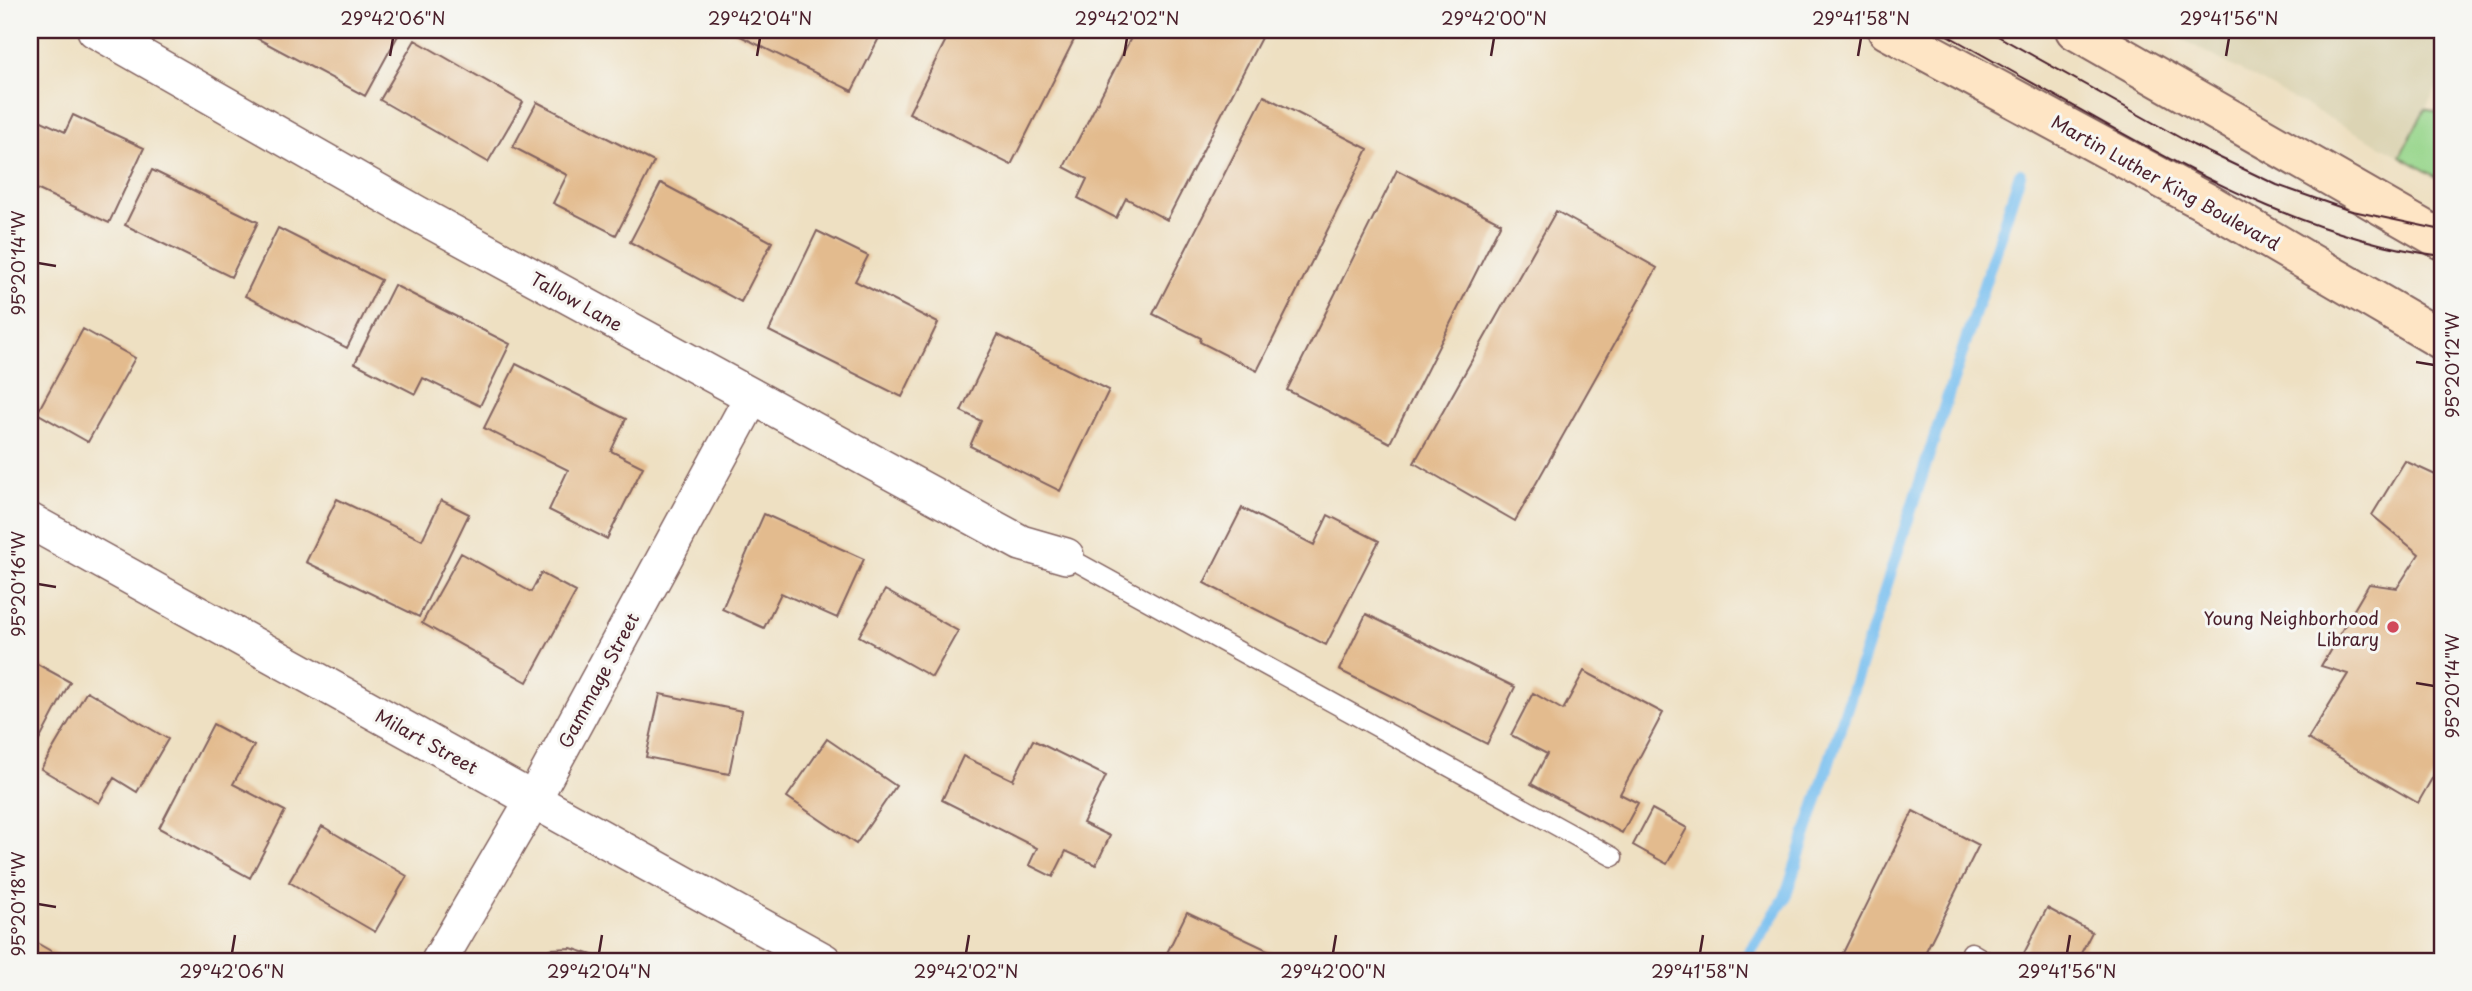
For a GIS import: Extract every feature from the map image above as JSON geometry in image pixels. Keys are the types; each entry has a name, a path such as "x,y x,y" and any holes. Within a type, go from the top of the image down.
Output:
{"main road":[{"name":"Martin Luther King Boulevard","path":"1887,30 2209,204 2442,340"},
{"path":"2075,30 2442,240"}],"street":[{"name":"Tallow Lane","path":"95,30 416,213 1021,543 1066,556"},
{"name":"Gammage Street","path":"439,961 533,800 752,397"},
{"name":"Milart Street","path":"30,520 824,961"}],"lane":[{"path":"1066,556 1613,857"}],"shaded area":[{"path":"2165,30 2442,30 2442,78 2400,156"}],"green space":[{"path":"2425,109 2442,113 2442,180 2400,156"}],"building":[{"path":"251,30 401,30 365,96 249,34"},
{"path":"728,30 883,30 852,91"},
{"path":"951,30 1079,30 1011,165 909,113"},
{"path":"1135,30 1265,30 1167,220 1126,198 1116,218 1078,198 1087,179 1064,167"},
{"path":"415,40 523,102 488,162 380,100"},
{"path":"1264,96 1368,149 1257,371 1153,314"},
{"path":"537,102 654,162 616,235 553,203 567,175 513,147"},
{"path":"73,115 144,148 109,223 30,186 31,116 65,132"},
{"path":"152,170 258,222 231,277 125,225"},
{"path":"1397,170 1501,223 1390,443 1287,390"},
{"path":"661,183 772,242 741,302 630,242"},
{"path":"1556,211 1657,268 1515,521 1414,463"},
{"path":"278,228 381,280 347,348 245,296"},
{"path":"817,231 868,256 855,281 938,323 902,397 769,331"},
{"path":"394,285 510,344 480,406 423,378 415,394 355,363"},
{"path":"83,329 135,358 88,442 37,413"},
{"path":"998,335 1109,390 1060,491 970,446 981,421 961,411"},
{"path":"516,364 626,419 611,451 643,467 607,539 549,510 568,470 484,428"},
{"name":"Young Neighborhood Library","path":"2405,461 2442,478 2442,761 2418,803 2308,739 2348,674 2321,666 2369,584 2397,588 2419,554 2372,515"},
{"path":"337,499 422,540 441,500 469,514 419,617 306,562"},
{"path":"1242,508 1314,545 1328,515 1379,541 1326,645 1204,583"},
{"path":"764,514 864,559 837,618 781,593 764,628 722,609"},
{"path":"461,553 531,592 541,573 576,592 527,682 422,623"},
{"path":"885,590 958,631 932,677 859,636"},
{"path":"1366,614 1515,687 1487,744 1339,670"},
{"path":"30,660 70,682 32,754 30,753"},
{"path":"1584,671 1663,713 1620,794 1638,803 1622,833 1531,784 1547,754 1511,735 1533,693 1563,710"},
{"path":"87,691 168,739 137,792 114,778 99,803 41,769"},
{"path":"660,694 742,711 729,774 646,757"},
{"path":"213,724 254,746 233,784 285,811 250,878 159,828"},
{"path":"827,739 896,786 856,844 787,797"},
{"path":"1033,740 1106,776 1083,823 1110,836 1096,865 1066,851 1053,877 1029,865 1037,848 942,800 963,756 1013,780"},
{"path":"1652,809 1687,828 1667,864 1633,845"},
{"path":"1913,811 1979,845 1921,961 1839,961"},
{"path":"322,826 407,876 375,932 289,882"},
{"path":"2047,908 2092,932 2077,961 2020,961"},
{"path":"1187,912 1291,961 1163,961"},
{"path":"30,939 68,961 30,961"},
{"path":"571,948 595,956 601,961 526,961 550,949"}],"waterway":[{"path":"1744,961 1785,898 2020,174"}],"tram line":[{"path":"1938,30 2185,167 2267,206 2352,237 2442,256"},
{"path":"1987,30 2193,145 2277,185 2348,210 2442,230"}],"place":[{"name":"Young Neighborhood Library","path":"2393,627"}]}
